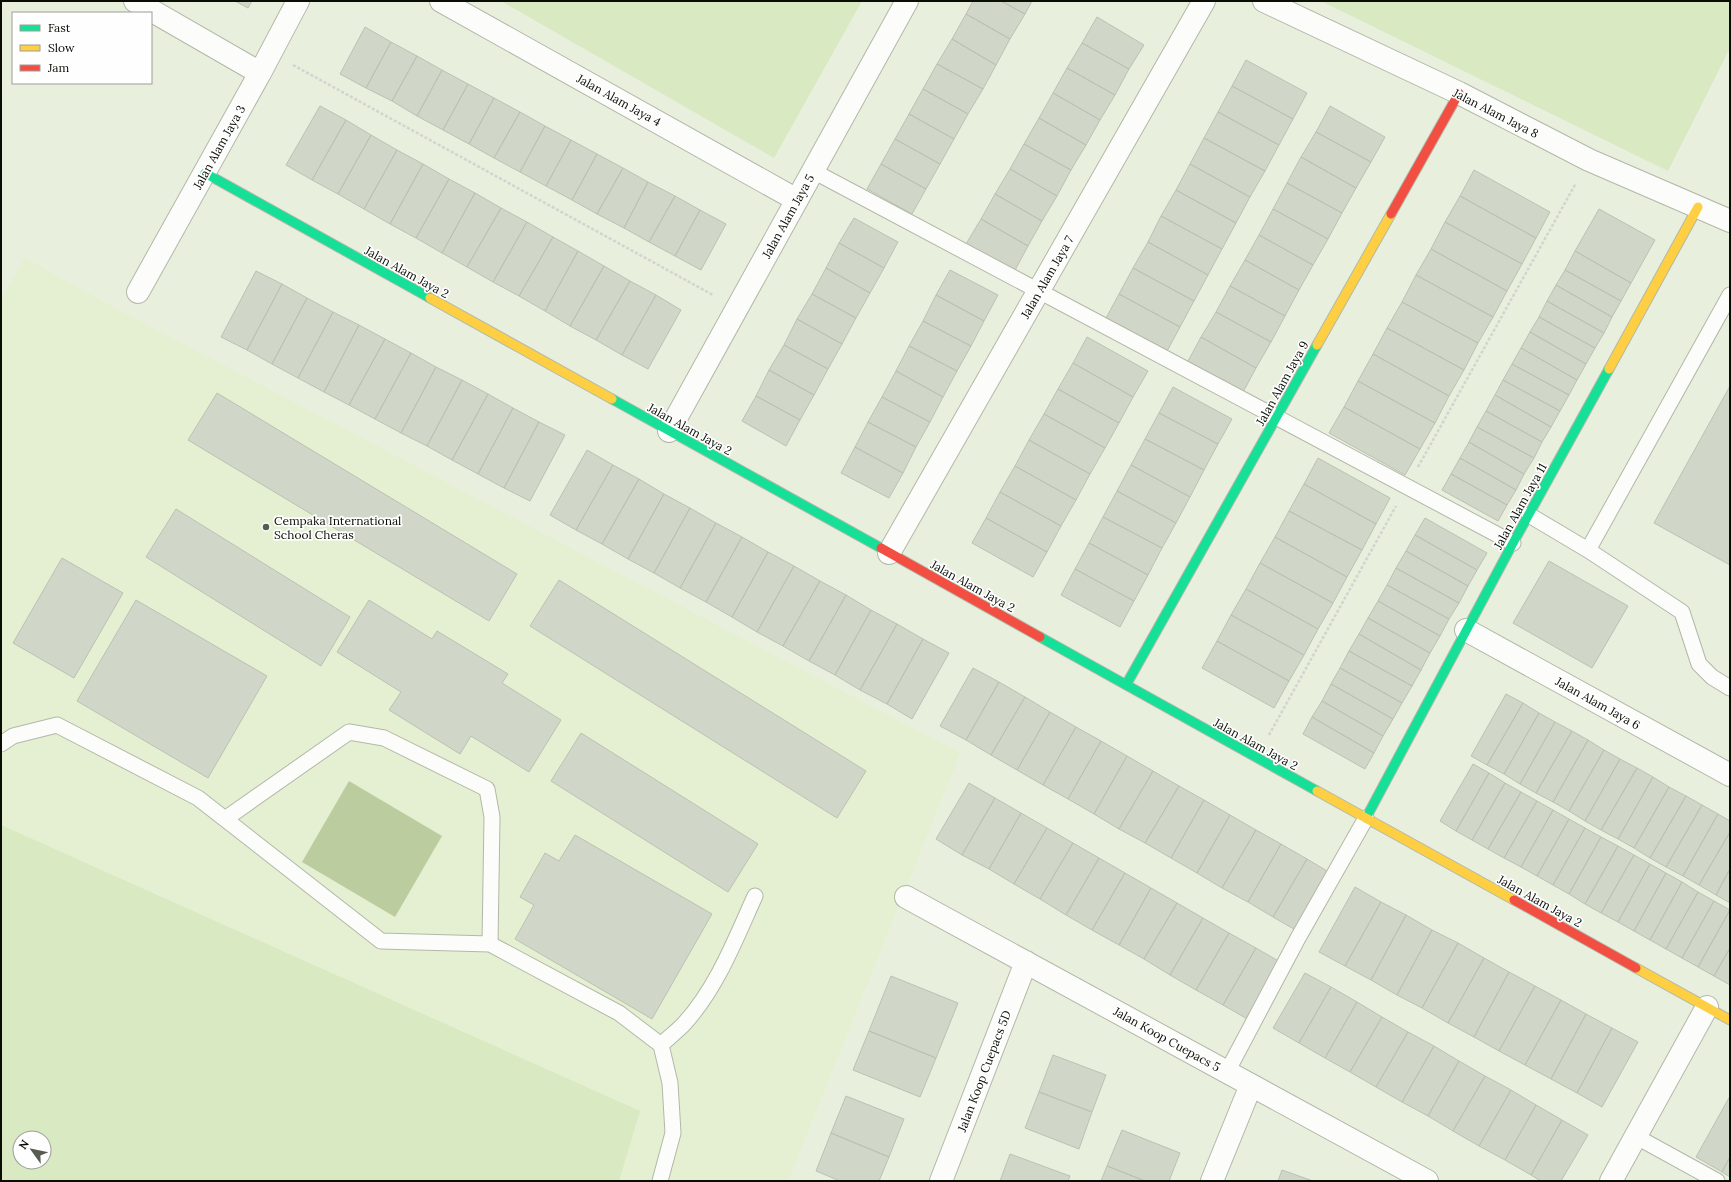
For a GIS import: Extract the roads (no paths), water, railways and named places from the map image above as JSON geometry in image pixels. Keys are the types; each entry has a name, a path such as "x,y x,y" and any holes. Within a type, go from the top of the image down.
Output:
{"street":[{"path":"135,1 260,73"},
{"name":"Jalan Alam Jaya 3","path":"138,292 260,73 298,1"},
{"name":"Jalan Alam Jaya 4","path":"440,1 797,200"},
{"name":"Jalan Alam Jaya 5","path":"669,431 907,1"},
{"name":"Jalan Alam Jaya 7","path":"889,553 1204,1"},
{"name":"Jalan Alam Jaya 8","path":"1264,1 1459,93 1589,160 1730,221"},
{"name":"Jalan Alam Jaya 9","path":"1126,685 1459,93"},
{"name":"Jalan Alam Jaya 2","path":"205,173 1256,758 1723,1014"},
{"name":"Jalan Alam Jaya 11","path":"1366,818 1528,515 1698,207"},
{"name":"Jalan Alam Jaya 6","path":"1466,630 1730,775"},
{"name":"Jalan Koop Cuepacs 5","path":"906,897 1427,1181"},
{"name":"Jalan Koop Cuepacs 5D","path":"942,1181 1026,962"},
{"path":"1611,1181 1635,1136 1723,1014"},
{"path":"1212,1181 1251,1084"}],"lane":[{"path":"813,171 1513,543"},
{"path":"1588,550 1730,295"},
{"path":"1528,515 1588,550 1682,612 1699,664 1712,677 1730,688"},
{"path":"1,744 13,736 57,726 198,798 381,941 490,944 619,1013 661,1045 670,1083 673,1133 660,1181"},
{"path":"225,819 349,732 384,738 487,789 492,817 490,944"},
{"path":"1227,1072 1298,938 1366,818"},
{"path":"661,1045 683,1025 702,1001 720,973 755,896"},
{"path":"1635,1136 1717,1181"}],"place":[{"name":"Cempaka International School Cheras","path":"266,527"}]}
